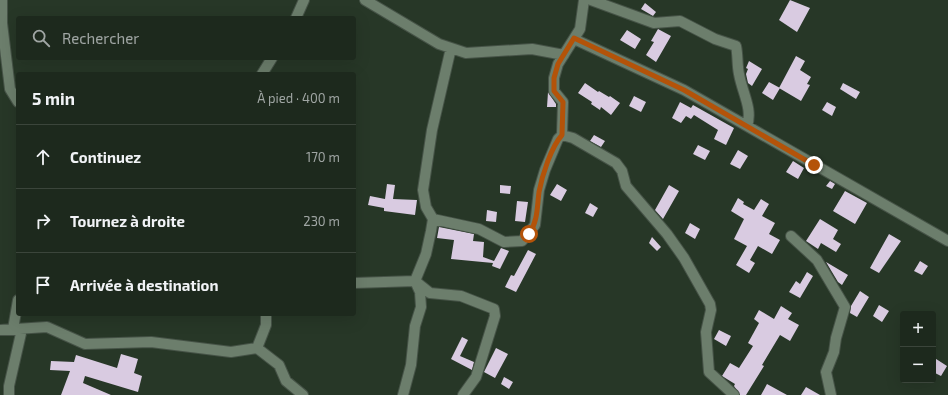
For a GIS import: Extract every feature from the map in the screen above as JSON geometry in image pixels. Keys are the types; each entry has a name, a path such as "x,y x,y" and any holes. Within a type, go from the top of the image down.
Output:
{"street":[{"path":"2,0 2,23 10,89 16,99"},
{"path":"297,16 304,0"},
{"path":"365,0 439,44 466,53 532,50 564,54"},
{"path":"433,219 479,229 504,242 522,241 535,225 540,190 545,170 558,139 562,135 563,102 554,91 554,78 558,64 580,28 584,0"},
{"path":"591,0 654,23 680,21 715,39 736,46 739,57 739,73 750,117 747,126"},
{"path":"574,38 684,90 948,241"},
{"path":"403,395 411,365 414,332 421,308 420,292 415,281 426,254 433,219 426,207 423,190 432,130 451,48"},
{"path":"263,72 271,60"},
{"path":"562,135 573,138 616,163 622,171 626,186 667,234 684,258 710,304 711,310 706,332 709,372 734,395"},
{"path":"791,236 817,260 845,307 836,338 834,352 826,372 830,395"},
{"path":"356,283 415,281 430,293 461,296 494,309 495,316 476,377 463,395"},
{"path":"9,395 9,386 18,329 18,316"},
{"path":"257,348 266,325 266,316"},
{"path":"0,330 47,327 85,344 151,342 231,352 257,348 279,365 286,381 303,395"}],"building":[{"path":"790,0 810,8 797,32 779,20"},
{"path":"645,3 656,12 653,16 641,9"},
{"path":"658,29 671,36 656,62 646,55 654,42 651,41"},
{"path":"627,30 641,39 635,49 620,40"},
{"path":"796,56 805,61 800,70 811,77 807,84 810,85 801,101 779,88"},
{"path":"749,61 762,69 752,86 748,83 746,74 748,69 746,68"},
{"path":"769,82 780,88 773,100 762,93"},
{"path":"585,83 598,92 599,91 609,97 610,96 620,103 611,115 601,107 600,110 591,104 592,102 578,93"},
{"path":"843,83 860,92 856,99 840,89"},
{"path":"548,92 556,104 556,107 547,107"},
{"path":"634,96 646,102 641,112 629,106"},
{"path":"680,102 691,108 693,105 734,128 726,145 714,139 718,130 694,115 691,119 686,116 681,123 672,118"},
{"path":"827,102 836,107 832,116 822,110"},
{"path":"594,135 605,141 601,147 590,141"},
{"path":"698,145 710,151 705,160 693,154"},
{"path":"738,150 748,156 740,169 730,164"},
{"path":"793,161 804,168 798,179 786,172"},
{"path":"830,181 835,184 832,189 826,186"},
{"path":"387,184 395,185 393,199 417,200 415,215 384,211 384,208 368,205 370,196 385,199"},
{"path":"557,184 567,190 561,201 550,195"},
{"path":"500,185 511,186 510,194 500,193"},
{"path":"669,185 679,191 663,219 655,210"},
{"path":"845,191 867,203 855,224 833,211"},
{"path":"738,198 744,202 743,204 754,210 761,199 769,204 762,216 775,223 769,234 780,240 772,254 758,246 750,260 755,263 749,273 736,265 747,246 734,239 744,219 731,211"},
{"path":"517,201 528,202 525,222 515,221"},
{"path":"590,203 598,208 593,217 585,213"},
{"path":"487,210 497,212 496,222 486,221"},
{"path":"820,219 838,230 833,239 841,244 836,252 821,243 818,249 806,241"},
{"path":"690,223 700,229 695,239 685,233"},
{"path":"439,227 474,234 473,241 484,242 483,257 494,261 501,248 509,251 500,269 492,266 493,263 451,259 454,240 437,238"},
{"path":"889,234 901,241 879,273 870,268"},
{"path":"652,237 661,247 657,251 649,243"},
{"path":"528,250 536,254 516,292 505,287 511,275 514,276"},
{"path":"920,261 928,266 922,275 914,271"},
{"path":"826,262 848,275 842,285 838,282"},
{"path":"807,272 813,276 800,298 789,292 796,281 800,284"},
{"path":"860,291 869,297 857,317 850,313 851,306"},
{"path":"879,305 889,311 882,322 873,316"},
{"path":"781,306 792,313 788,319 799,325 790,341 780,335 762,365 764,366 746,395 740,395 734,386 735,384 722,376 730,363 739,368 753,346 748,343 759,323 754,319 759,310 774,319"},
{"path":"719,330 731,336 726,346 714,339"},
{"path":"462,337 468,340 460,356 474,362 472,370 451,359"},
{"path":"496,348 508,354 495,378 484,372"},
{"path":"121,354 138,359 134,373 142,376 138,392 85,376 83,383 111,395 61,395 70,371 50,370 51,361 74,362 76,355 117,368"},
{"path":"936,359 947,366 941,376 936,374"},
{"path":"504,377 513,382 509,389 501,384"},
{"path":"767,384 787,395 761,395"},
{"path":"806,387 820,395 801,395"}],"route":[{"path":"529,234 535,225 540,190 545,170 558,139 562,135 564,116 563,102 554,91 554,78 558,64 574,38 684,90 814,165"}]}
